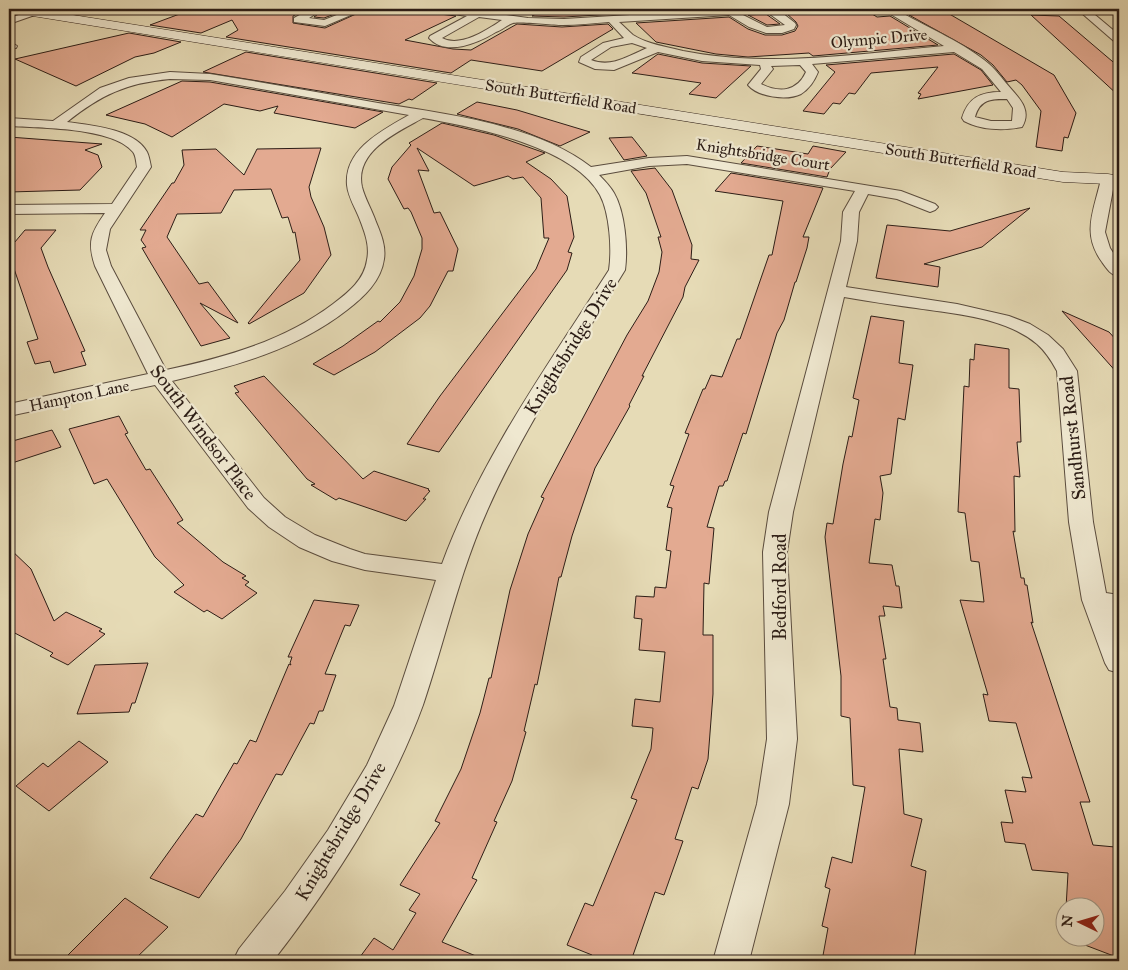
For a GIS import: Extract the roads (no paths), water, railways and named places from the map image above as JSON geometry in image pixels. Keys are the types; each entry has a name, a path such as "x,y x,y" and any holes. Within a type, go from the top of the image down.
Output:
{"main road":[{"name":"South Butterfield Road","path":"14,9 42,10 1054,176 1114,180"},
{"name":"South Butterfield Road","path":"54,9 1058,167 1114,180"}],"street":[{"path":"318,9 298,20 325,23 360,9"},
{"path":"440,9 512,19 564,22 771,9 790,27 772,30 761,29 754,27 732,12"},
{"path":"889,10 926,9"},
{"path":"1082,9 1119,40"},
{"path":"9,21 42,10"},
{"path":"889,10 957,48 986,67 1010,95"},
{"path":"478,14 434,38 440,42 465,43 512,19"},
{"name":"Olympic Drive","path":"612,20 634,39 658,48 707,58 764,62 803,61 957,48"},
{"path":"634,39 607,45 585,59 586,62 601,66 619,66 639,55 658,48"},
{"name":"Olympic Drive","path":"764,62 767,69 754,85 762,90 787,93 798,91 810,78 812,72 803,61"},
{"name":"Knightsbridge Drive","path":"54,126 104,92 150,72 210,77 420,114 480,126 526,140 566,157 589,172 606,191 610,199 620,250 617,270 516,433 488,483 466,530 408,707 386,755 349,824 290,913 251,961"},
{"name":"Hampton Lane","path":"9,410 236,360 290,339 315,326 356,295 374,268 377,248 372,229 354,184 356,166 374,142 420,114"},
{"path":"9,122 54,126"},
{"name":"South Windsor Place","path":"54,126 90,129 111,134 128,140 142,151 145,159 144,167 102,229 98,250 103,266 160,378 256,503 277,522 307,541 341,555 365,562 451,574"},
{"name":"Knightsbridge Court","path":"589,172 649,162 687,160 864,188 901,196 930,207"},
{"path":"1114,180 1097,232 1104,254 1119,272"},
{"name":"Bedford Road","path":"731,961 773,804 782,739 775,552 780,512 849,241 851,212 864,188"},
{"path":"9,210 115,208"},
{"name":"Sandhurst Road","path":"836,290 986,315 1011,322 1036,335 1052,347 1063,360 1067,371 1081,522 1095,600 1119,663"},
{"path":"1095,600 1119,604"}]}
